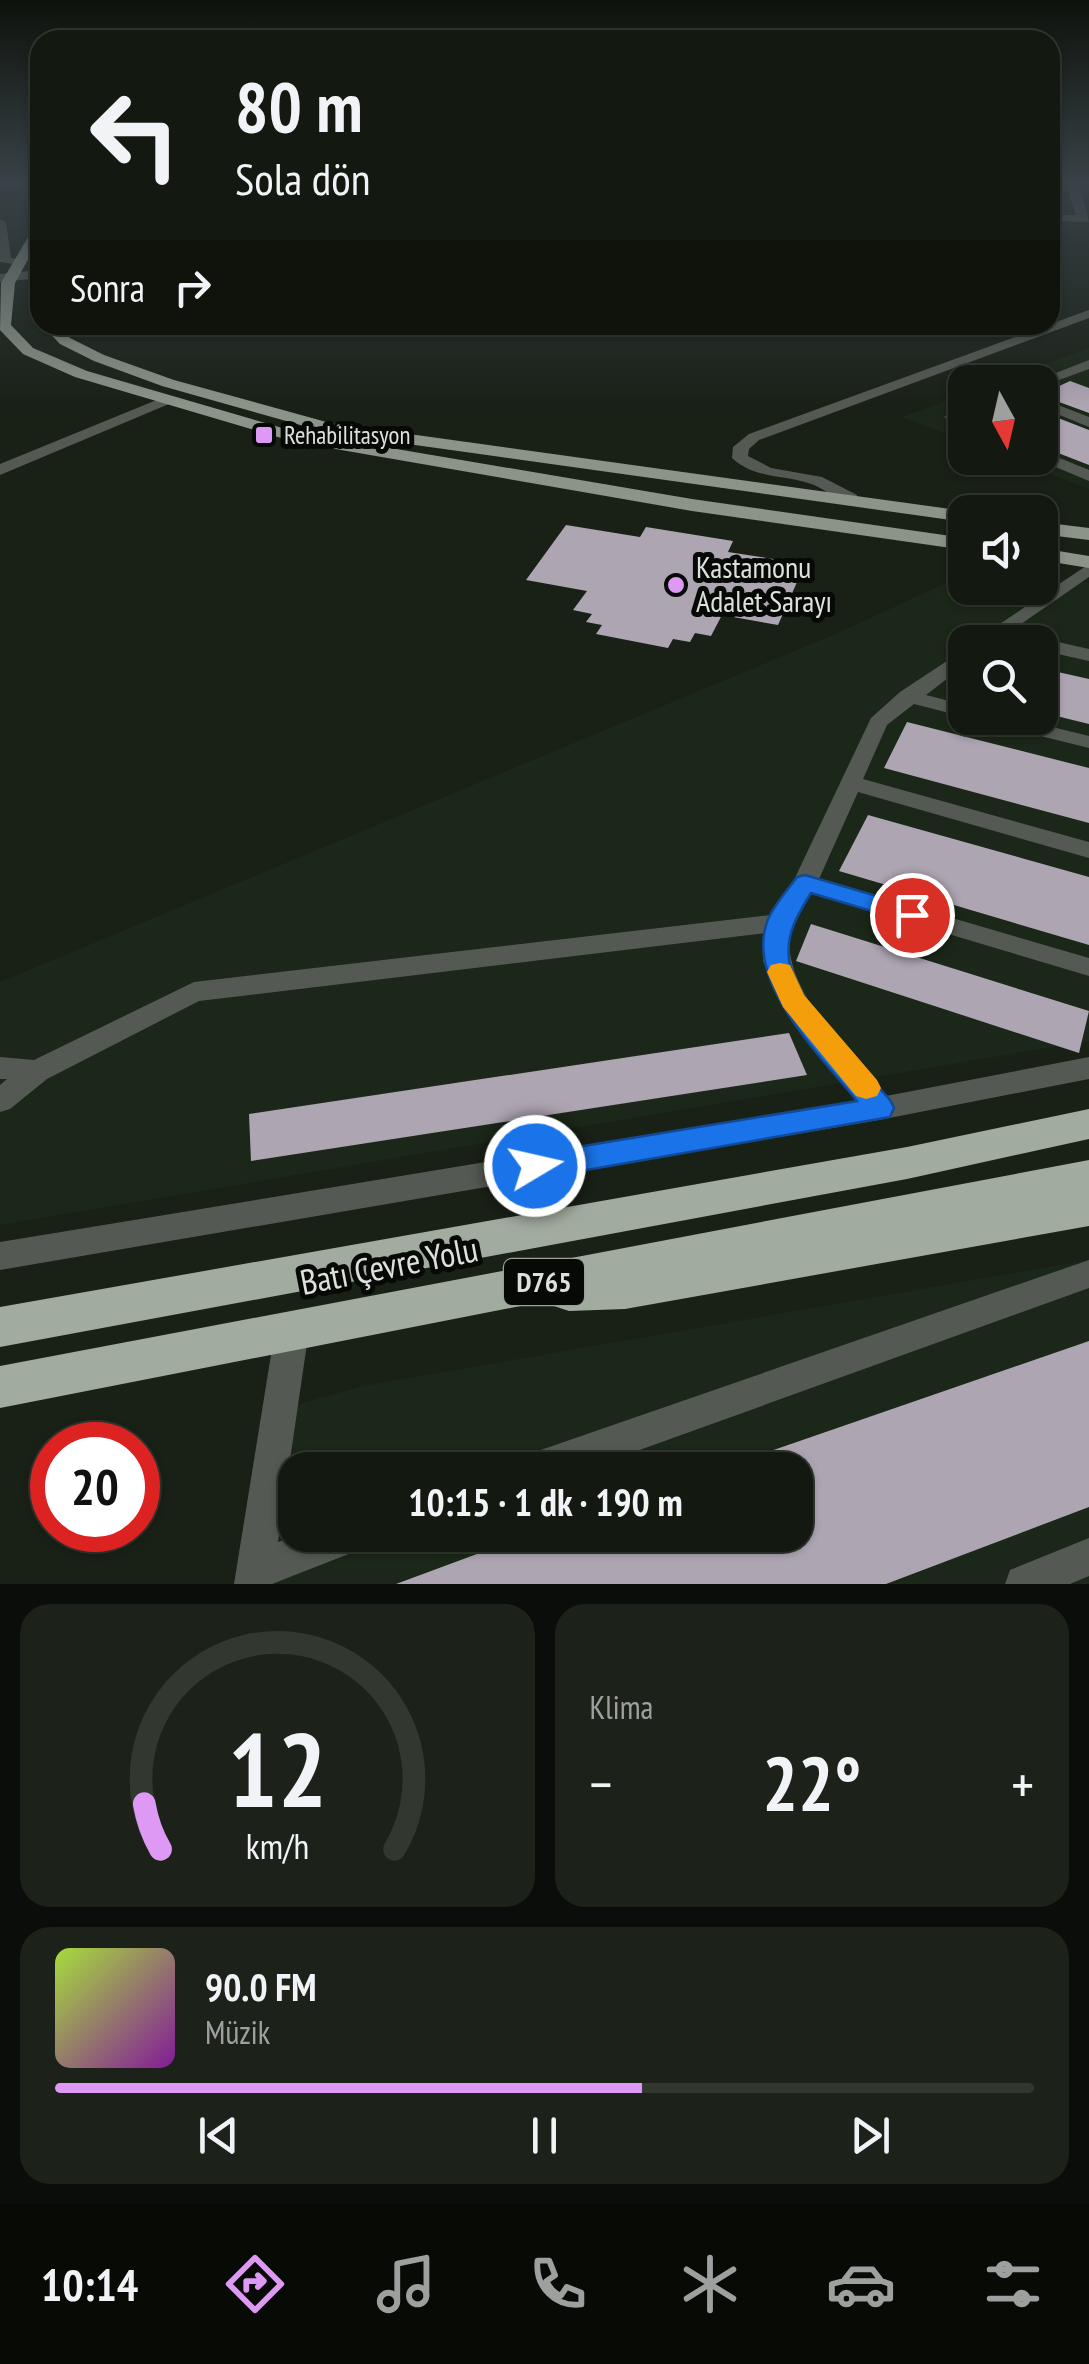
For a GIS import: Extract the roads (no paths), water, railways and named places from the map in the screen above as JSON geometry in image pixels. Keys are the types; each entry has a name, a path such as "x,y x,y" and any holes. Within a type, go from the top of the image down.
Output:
{"highway":[{"path":"0,1327 906,1163 1089,1124"},
{"name":"Batı Çevre Yolu","path":"0,1387 1089,1177"},
{"path":"462,1298 625,1290 1089,1209"}],"main road":[{"path":"7,260 4,326 28,351 164,402 295,437 692,505 948,542"},
{"path":"58,335 151,377 329,428 948,514"},
{"path":"692,505 711,481"},
{"path":"846,529 851,500"},
{"path":"1058,530 1089,534"},
{"path":"1058,561 1087,572"}],"street":[{"path":"3,287 30,278"},
{"path":"3,287 30,285"},
{"path":"1060,325 1089,314"},
{"path":"851,500 816,480 754,468 740,458 741,447 754,438 1032,335"},
{"path":"1058,376 1085,368"},
{"path":"0,470 164,402"},
{"path":"1058,409 1089,422"},
{"path":"1058,462 1089,476"},
{"path":"1008,625 1087,572"},
{"path":"1058,648 1089,655"},
{"path":"879,1108 792,1000 776,961 779,923 805,883 878,722 948,667"},
{"path":"907,696 948,707"},
{"path":"1058,734 1089,742"},
{"path":"852,784 1089,850"},
{"path":"805,883 1089,968"},
{"path":"0,1101 37,1070 194,992 779,923"},
{"path":"0,1068 37,1070"},
{"path":"0,1256 879,1108 1089,1068"},
{"path":"586,1452 1089,1274"},
{"path":"253,1577 292,1330"},
{"path":"253,1577 312,1552"},
{"path":"1024,1584 1089,1557"}],"place":[{"name":"Rehabilitasyon","path":"264,435"},
{"name":"Kastamonu Adalet Sarayı","path":"676,585"}]}
